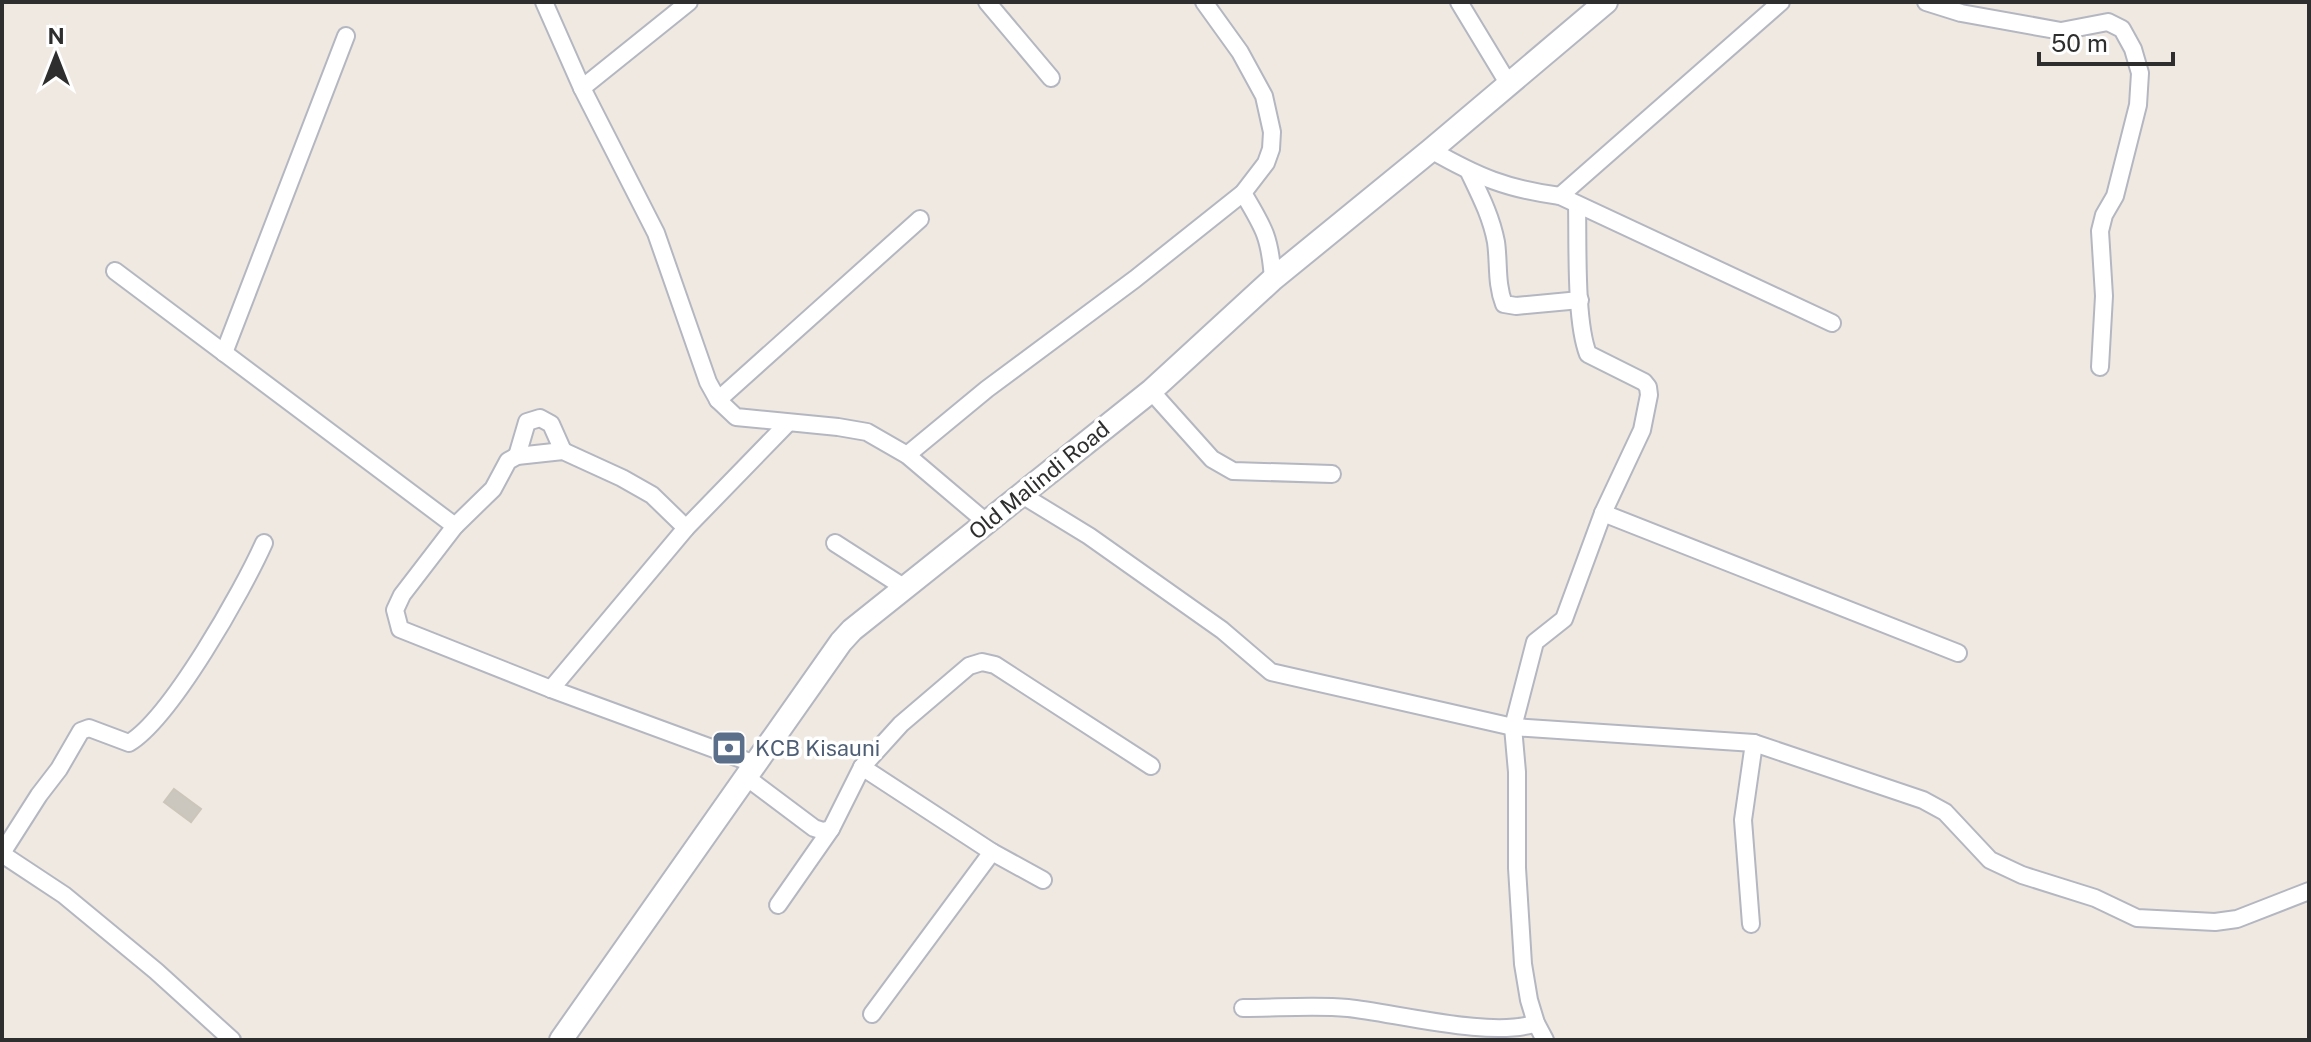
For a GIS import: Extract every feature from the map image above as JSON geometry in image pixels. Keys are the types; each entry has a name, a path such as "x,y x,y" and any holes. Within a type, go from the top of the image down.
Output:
{"main road":[{"name":"Old Malindi Road","path":"561,1040 841,642 1151,391 1273,279 1606,2"}],"street":[{"path":"544,2 582,88 656,233 708,382 718,400 736,417 867,432 907,455 986,522"},
{"path":"582,88 689,2"},
{"path":"987,2 1051,78"},
{"path":"907,455 987,389 1135,279 1243,193 1266,163 1271,149 1270,117 1264,96 1255,76 1204,2"},
{"path":"1459,2 1508,83"},
{"path":"1560,196 1781,2"},
{"path":"1926,2 1961,13 2061,31 2108,22 2122,29 2133,49 2140,73 2138,105 2115,196 2104,215 2100,231 2104,296 2100,367"},
{"path":"224,353 346,36"},
{"path":"1431,150 1469,172 1524,191 1560,196 1832,323"},
{"path":"1469,172 1489,212 1504,304 1516,306 1580,300"},
{"path":"1243,193 1264,227 1271,246 1273,279"},
{"path":"1545,1040 1536,1023 1523,964 1513,727 1535,642 1564,619 1603,513 1642,430 1648,387 1644,382 1588,354 1584,345 1577,205"},
{"path":"718,400 920,219"},
{"path":"115,271 455,526"},
{"path":"1151,391 1212,459 1233,471 1332,474"},
{"path":"517,456 527,422 540,418 551,424 563,451"},
{"path":"551,689 686,528 788,423"},
{"path":"686,528 652,495 563,451 517,456 508,461 493,489 455,526 402,595 395,610 400,629 750,771 814,828 823,831 831,829"},
{"path":"1022,495 1089,536 1222,630 1271,672 1513,727 1754,743 1923,800 1945,812 1990,860 2022,875 2095,898 2137,918 2215,922 2237,919 2309,891"},
{"path":"1603,513 1958,653"},
{"path":"232,1040 156,971 64,895 2,853 81,731 89,728 129,743 147,729 195,664 264,543"},
{"path":"835,543 905,588"},
{"path":"778,905 831,829 862,767 901,724 969,666 982,662 995,665 1151,766"},
{"path":"1751,924 1743,820 1754,743"},
{"path":"862,767 992,852 1043,880"},
{"path":"872,1014 992,852"},
{"path":"1243,1008 1343,1008 1498,1029 1536,1023"}],"building":[{"path":"174,789 201,809 191,822 164,802"}],"place":[{"name":"KCB Kisauni","path":"729,748"}]}
